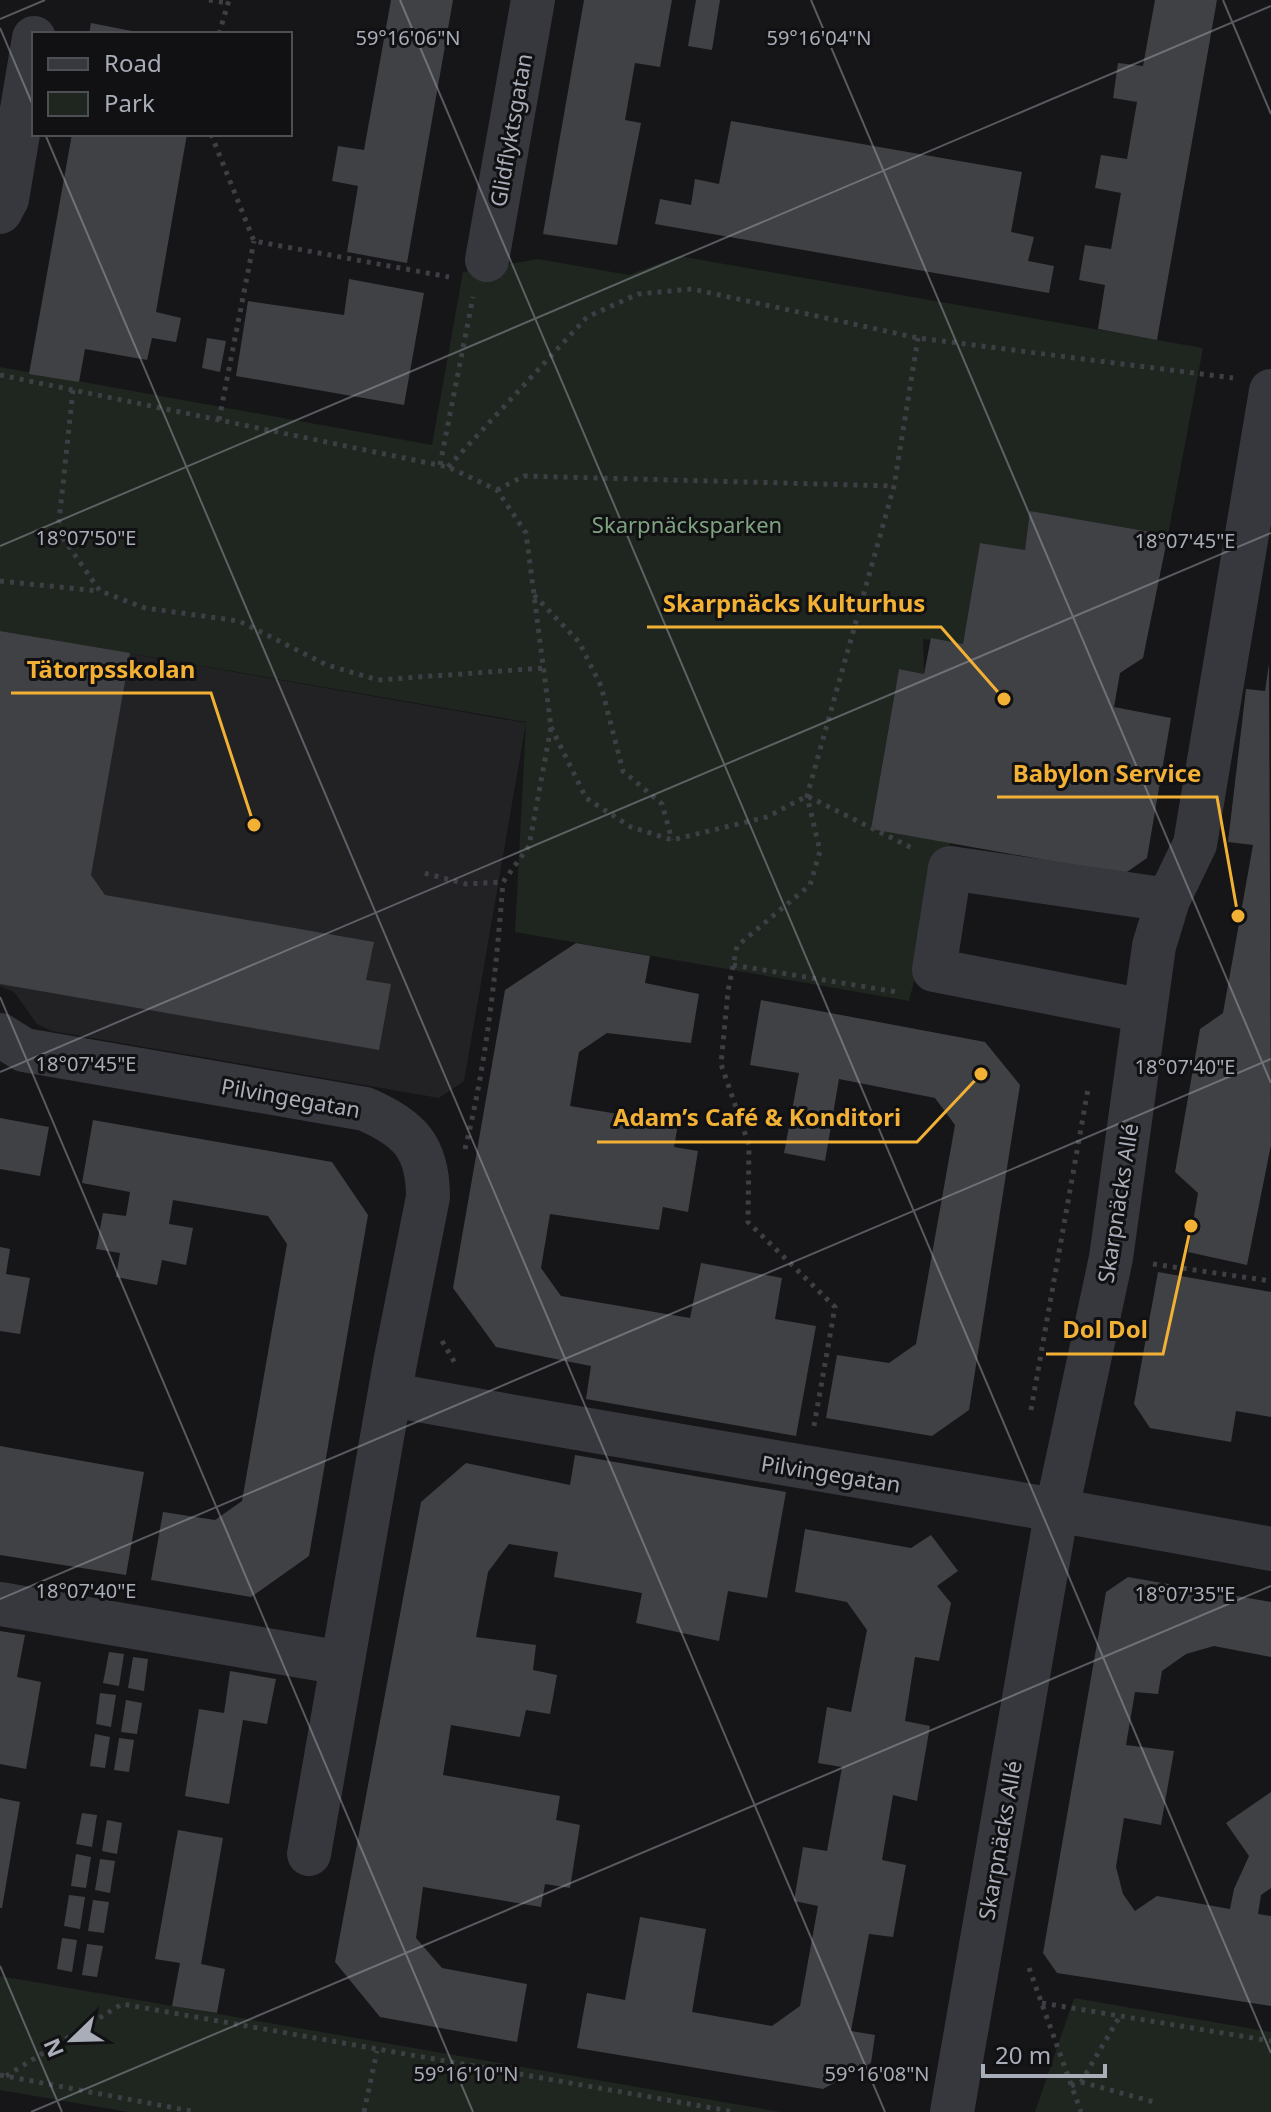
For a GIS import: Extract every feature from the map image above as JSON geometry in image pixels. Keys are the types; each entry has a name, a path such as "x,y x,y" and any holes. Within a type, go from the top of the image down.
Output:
{"street":[{"path":"35,32 41,0"},
{"name":"Glidflyktsgatan","path":"487,260 533,0"},
{"path":"0,212 7,199 32,48"},
{"name":"Skarpnäcks Allé","path":"952,2112 1057,1509 1111,1258 1154,946 1168,900 1195,844 1256,385"},
{"path":"1145,1011 934,970 950,868 1168,900"},
{"name":"Pilvingegatan","path":"0,1035 24,1050 365,1109 397,1122 417,1145 428,1171 428,1197 309,1854"},
{"name":"Pilvingegatan","path":"392,1395 722,1455 1057,1509 1271,1549"},
{"path":"0,1604 342,1663"}],"path":[{"path":"209,0 228,1 220,32"},
{"path":"212,136 254,241 219,420"},
{"path":"254,241 446,279 487,260"},
{"path":"440,465 472,300 487,260"},
{"path":"448,467 587,317 638,294 692,289 918,338 1256,385"},
{"path":"814,1428 835,1307 748,1222 749,1145 721,1064 737,946 810,885 820,851 807,796 894,486 918,338"},
{"path":"0,375 440,465 497,490 526,533 551,727 529,846 503,882 466,884 424,873"},
{"path":"73,390 58,531 100,591"},
{"path":"497,490 524,476 894,486"},
{"path":"0,581 100,591 145,608 239,621 327,665 378,680 544,668"},
{"path":"534,594 579,642 601,686 623,771 662,804 672,840"},
{"path":"551,727 586,798 631,827 672,840 767,817 807,796"},
{"path":"807,796 950,868"},
{"path":"733,965 901,993"},
{"path":"1030,1417 1088,1088"},
{"path":"1111,1258 1271,1281"},
{"path":"1029,1968 1081,2112"},
{"path":"1042,2003 1271,2041"},
{"path":"3,2076 122,2004 735,2112"},
{"path":"1081,2082 1120,2016"},
{"path":"364,2112 377,2051"},
{"path":"3,2076 196,2112"},
{"path":"1071,2086 1081,2082 1154,2102"}],"shaded area":[{"path":"0,631 526,723 464,1081 439,1098 52,1031 37,1024 14,992 0,986"}],"green space":[{"name":"Skarpnäcksparken","path":"679,256 1203,348 1168,535 1030,511 1025,550 980,543 963,644 923,639 924,674 899,669 871,828 950,843 909,1001 515,932 526,722 0,631 0,367 432,445 463,272 538,259 629,275"},
{"path":"0,1976 781,2112 128,2112 0,2090"},
{"path":"1074,1998 1271,2032 1271,2112 1035,2112"}],"building":[{"path":"391,0 453,0 407,263 347,252 358,186 332,181 338,146 364,150"},
{"path":"584,0 672,0 660,67 635,63 625,120 641,123 617,245 543,234"},
{"path":"696,0 720,0 712,50 688,46"},
{"path":"1155,0 1217,0 1157,340 1098,329 1105,285 1079,280 1085,245 1111,249 1121,193 1095,188 1101,155 1127,159 1137,102 1113,98 1118,63 1143,66"},
{"path":"91,23 137,32 89,32"},
{"path":"731,121 1022,172 1011,232 1034,237 1028,261 1054,266 1049,293 655,224 660,199 691,205 695,179 719,184"},
{"path":"72,136 187,136 156,312 181,318 176,342 152,338 147,360 85,349 79,382 29,374"},
{"path":"349,279 424,293 404,405 236,376 248,301 344,315"},
{"path":"207,338 226,341 220,372 202,368"},
{"path":"1030,511 1168,535 1143,658 1120,673 1114,707 1171,718 1147,858 1124,874 871,829 899,669 924,674 931,638 963,644 980,543 1025,550"},
{"path":"0,631 130,653 91,875 105,895 374,942 366,980 391,984 379,1050 0,984"},
{"path":"1269,664 1271,1145 1247,1265 1188,1252 1198,1193 1175,1172 1200,1029 1223,1013 1253,845 1228,842 1246,689 1265,691"},
{"path":"576,943 650,956 645,983 699,994 691,1043 607,1033 579,1052 570,1106 678,1124 674,1147 698,1151 688,1212 663,1207 659,1230 550,1214 541,1268 561,1296 690,1318 701,1263 782,1278 775,1319 816,1326 796,1436 586,1399 591,1366 496,1347 453,1288 505,990"},
{"path":"761,1000 985,1042 1020,1085 969,1410 932,1436 826,1418 837,1355 889,1363 916,1344 955,1125 935,1098 839,1079 825,1161 784,1153 799,1073 750,1065"},
{"path":"0,1118 49,1127 40,1176 0,1169"},
{"path":"93,1120 332,1162 368,1215 309,1556 251,1597 151,1580 163,1512 215,1520 242,1501 287,1244 268,1216 173,1200 169,1224 193,1228 186,1265 162,1260 157,1285 116,1277 120,1253 96,1249 103,1213 126,1216 130,1192 82,1183"},
{"path":"0,1247 10,1249 6,1274 30,1278 20,1334 0,1331"},
{"path":"1158,1272 1271,1292 1271,1417 1236,1411 1231,1442 1150,1428 1134,1404"},
{"path":"0,1446 144,1472 126,1575 0,1555"},
{"path":"575,1455 786,1492 767,1598 728,1591 719,1641 636,1623 642,1593 554,1577 558,1552 509,1544 488,1572 476,1637 536,1645 533,1670 557,1675 550,1714 526,1710 520,1737 451,1725 443,1775 560,1796 556,1820 580,1825 570,1888 545,1884 541,1907 423,1887 416,1938 442,1968 527,1984 517,2042 380,2017 335,1962 421,1502 466,1463 570,1485"},
{"path":"805,1529 911,1548 931,1535 958,1571 937,1586 951,1603 939,1661 915,1657 905,1721 930,1726 917,1801 893,1795 882,1860 906,1865 893,1937 869,1934 851,2031 875,2035 871,2063 823,2089 577,2048 587,1993 625,2000 640,1917 706,1929 692,2012 772,2026 800,2006 818,1906 794,1901 803,1847 827,1851 842,1767 818,1763 827,1707 851,1712 867,1630 847,1602 795,1592"},
{"path":"1128,1577 1271,1602 1271,1657 1214,1646 1186,1654 1162,1671 1158,1694 1135,1692 1126,1745 1174,1751 1161,1825 1124,1818 1116,1867 1123,1894 1135,1911 1157,1896 1230,1909 1234,1889 1249,1856 1226,1823 1271,1792 1271,1888 1261,1895 1258,1914 1271,1916 1271,2006 1057,1973 1043,1953 1106,1592"},
{"path":"0,1631 25,1635 17,1677 41,1682 26,1769 0,1764"},
{"path":"109,1652 124,1654 119,1686 103,1683"},
{"path":"133,1657 148,1659 144,1691 128,1688"},
{"path":"230,1671 276,1679 267,1724 243,1720 229,1804 185,1796 199,1709 224,1713"},
{"path":"100,1693 116,1695 111,1727 96,1724"},
{"path":"126,1700 142,1703 137,1734 121,1732"},
{"path":"95,1734 110,1737 105,1768 90,1766"},
{"path":"119,1738 134,1740 129,1772 114,1770"},
{"path":"0,1798 20,1802 2,1908 0,1908"},
{"path":"82,1813 97,1815 92,1847 76,1844"},
{"path":"107,1820 122,1823 117,1854 102,1851"},
{"path":"178,1830 223,1838 201,1964 225,1969 217,2013 172,2006 180,1963 155,1959"},
{"path":"76,1854 91,1857 86,1888 71,1886"},
{"path":"100,1859 115,1861 110,1893 95,1890"},
{"path":"69,1895 85,1897 80,1929 64,1926"},
{"path":"93,1900 109,1902 104,1933 88,1931"},
{"path":"62,1938 77,1940 72,1972 57,1969"},
{"path":"87,1944 103,1946 97,1977 82,1975"}],"place":[{"name":"Skarpnäcks Kulturhus","path":"1004,699"},
{"name":"Tätorpsskolan","path":"254,825"},
{"name":"Babylon Service","path":"1238,916"},
{"name":"Adam’s Café & Konditori","path":"981,1074"},
{"name":"Dol Dol","path":"1191,1226"}]}
